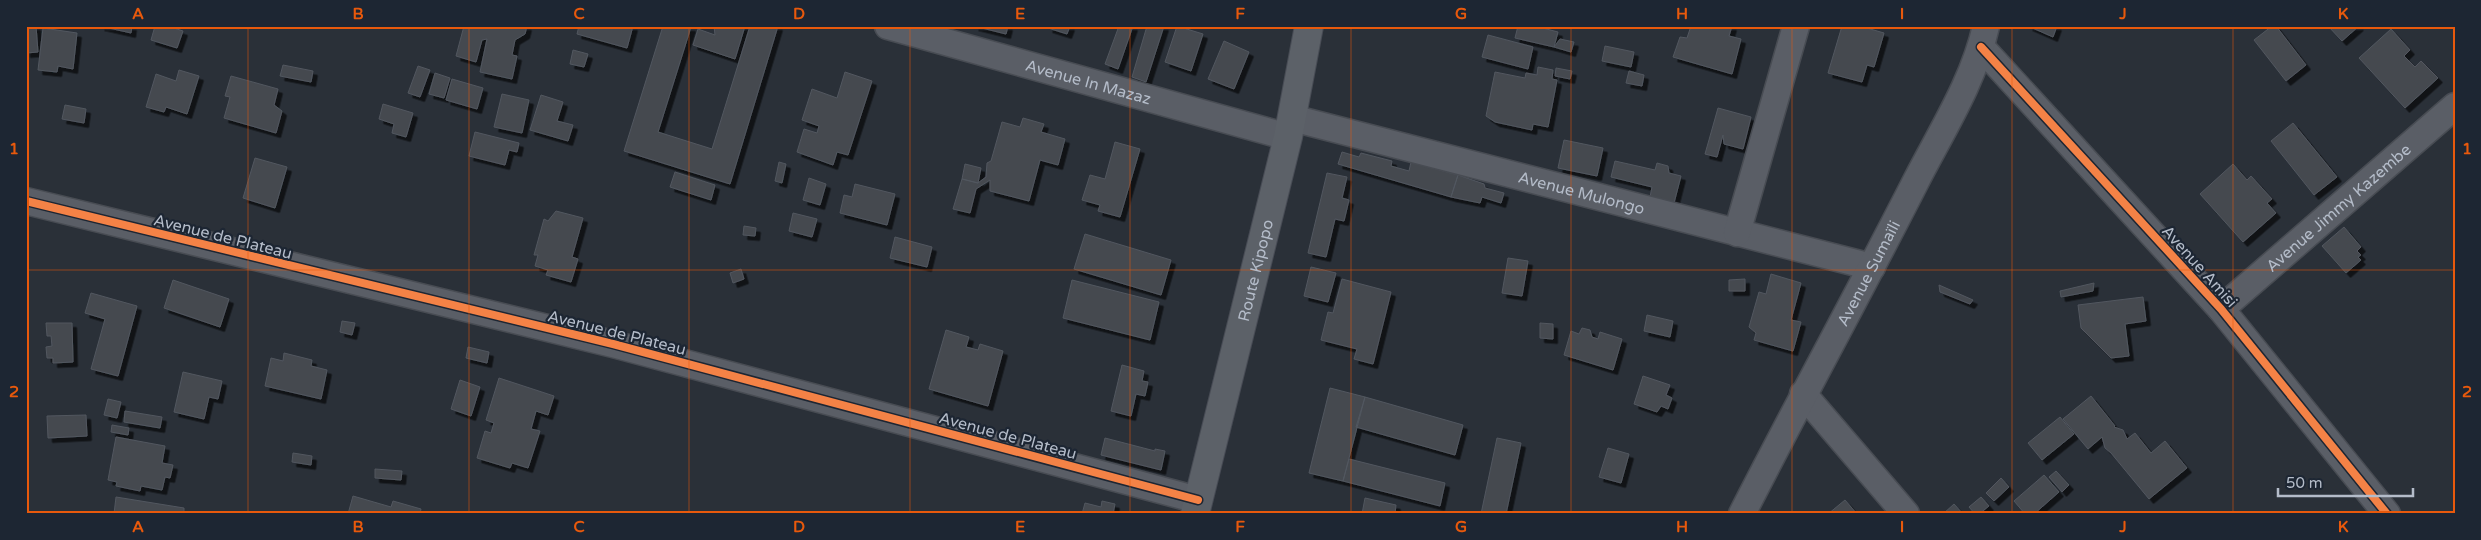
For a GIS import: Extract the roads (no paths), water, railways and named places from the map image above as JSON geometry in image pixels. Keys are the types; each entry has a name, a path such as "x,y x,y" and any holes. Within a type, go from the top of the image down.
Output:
{"main road":[{"name":"Route Kipopo","path":"1196,507 1290,127 1309,26"}],"street":[{"name":"Avenue In Mazaz","path":"888,26 922,31 1290,127"},
{"path":"1736,233 1796,26"},
{"name":"Avenue Sumaïli","path":"1742,514 1803,394 1872,267 1983,37"},
{"name":"Avenue Amisi","path":"1983,37 2221,309 2387,514"},
{"name":"Avenue Jimmy Kazembe","path":"2221,309 2455,106"},
{"name":"Avenue Mulongo","path":"1290,127 1872,267"},
{"name":"Avenue de Plateau","path":"26,200 613,344 1196,507"},
{"path":"1803,394 1906,514"}]}
